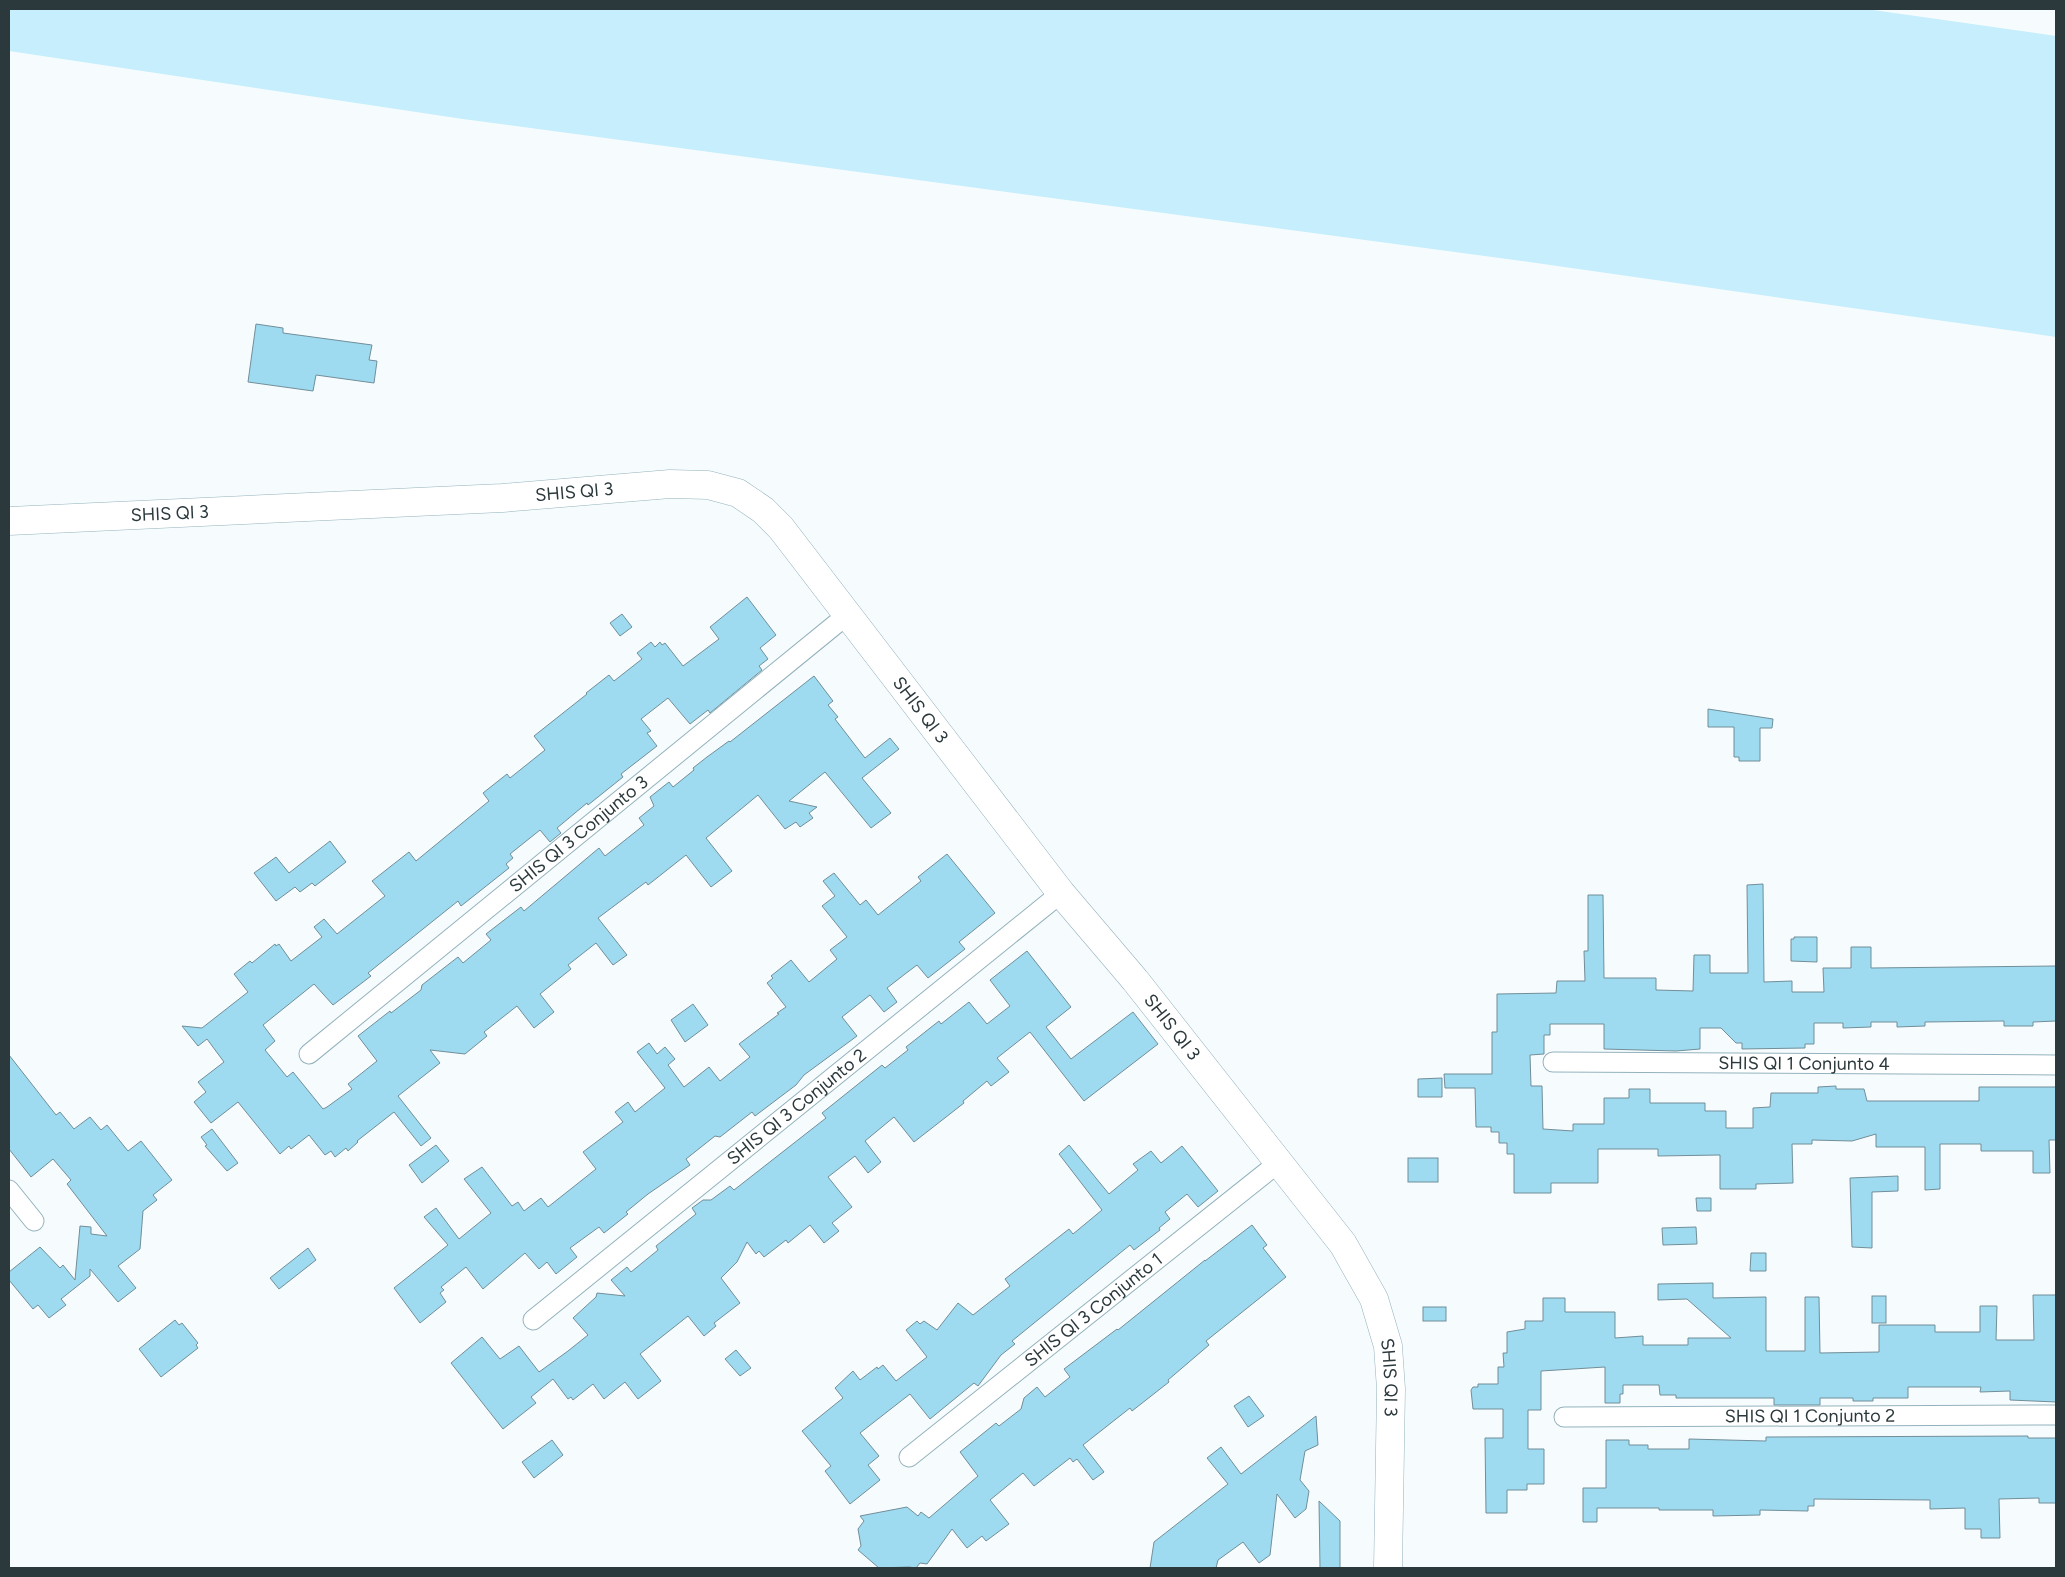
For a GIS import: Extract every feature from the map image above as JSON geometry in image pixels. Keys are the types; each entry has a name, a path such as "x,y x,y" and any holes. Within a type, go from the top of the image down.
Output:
{"street":[{"name":"SHIS QI 3","path":"9,521 502,498 670,484 708,485 738,493 763,510 781,528 1061,893 1135,980 1343,1244 1374,1299 1388,1346 1391,1389 1388,1568"},
{"name":"SHIS QI 3 Conjunto 3","path":"309,1054 847,615"},
{"name":"SHIS QI 3 Conjunto 2","path":"533,1320 1061,893"},
{"name":"SHIS QI 1 Conjunto 4","path":"1553,1062 2056,1065"},
{"name":"SHIS QI 3 Conjunto 1","path":"909,1457 1278,1162"},
{"path":"9,1190 34,1221"},
{"name":"SHIS QI 1 Conjunto 2","path":"1564,1417 2056,1415"}],"shaded area":[{"path":"9,9 1866,9 2056,36 2056,337 1522,261 463,119 9,51"}],"building":[{"path":"256,324 283,328 283,333 372,345 369,360 377,361 374,383 316,375 313,391 248,382"},
{"path":"747,597 776,635 760,648 768,659 759,666 762,670 710,713 708,710 690,724 668,698 641,719 651,731 647,733 657,746 621,774 623,777 557,828 561,833 550,842 540,830 510,854 513,858 506,864 509,868 461,906 458,901 368,973 371,976 333,1005 314,984 263,1025 275,1041 265,1050 287,1077 293,1072 323,1109 327,1107 352,1089 348,1084 377,1061 358,1036 421,990 422,985 458,957 463,963 491,940 486,934 521,907 524,911 599,848 605,856 644,825 639,818 654,806 650,797 669,782 673,787 694,770 693,768 730,742 814,676 833,701 828,705 838,717 835,719 865,758 890,738 899,749 862,778 891,813 871,828 825,772 789,801 817,807 809,813 813,818 800,827 796,822 785,829 758,795 706,838 732,871 711,887 686,855 648,885 646,882 598,918 627,955 613,965 596,943 568,965 571,969 540,994 554,1012 534,1028 517,1006 484,1032 487,1036 465,1054 430,1050 440,1063 398,1096 431,1138 421,1146 394,1112 357,1141 348,1151 346,1148 335,1157 331,1151 325,1155 309,1135 291,1149 289,1146 280,1154 238,1102 211,1123 194,1102 206,1092 198,1082 224,1062 207,1039 198,1046 182,1026 202,1028 248,992 234,974 250,961 252,963 275,944 276,946 279,944 291,961 322,937 314,927 324,919 337,934 385,896 372,881 409,852 416,861 489,801 483,793 507,774 510,778 545,750 534,736 586,693 609,675 614,681 642,659 637,653 651,642 655,647 660,642 662,645 665,643 683,666 719,639 710,627"},
{"path":"622,614 632,627 620,636 610,623"},
{"path":"1708,709 1773,719 1772,728 1760,728 1760,761 1739,761 1739,757 1734,757 1734,727 1708,727"},
{"path":"330,841 346,862 315,886 312,883 300,892 295,887 276,901 254,873 276,857 289,873"},
{"path":"947,854 995,913 959,942 965,949 928,978 917,965 887,988 897,1002 884,1012 870,995 842,1017 857,1036 804,1075 796,1085 755,1116 752,1112 720,1137 715,1136 686,1159 690,1165 648,1194 626,1212 628,1214 604,1233 599,1227 570,1248 577,1257 556,1274 547,1262 539,1269 525,1253 483,1289 466,1267 441,1287 444,1290 440,1293 446,1302 420,1323 394,1288 448,1245 424,1217 436,1208 459,1239 491,1213 464,1179 482,1167 512,1206 518,1202 524,1211 541,1198 548,1207 596,1169 583,1152 623,1122 615,1112 628,1102 635,1112 665,1088 637,1052 649,1043 657,1054 665,1047 675,1059 668,1065 684,1087 709,1067 720,1081 750,1057 739,1044 786,1007 767,983 773,978 771,976 791,960 809,982 837,959 830,950 847,937 822,906 835,896 823,881 834,873 860,905 866,900 878,915 921,881 918,877"},
{"path":"1763,884 1764,982 1792,981 1792,992 1824,992 1823,968 1851,968 1851,947 1871,947 1871,968 2056,966 2056,1021 2033,1022 2033,1026 2004,1026 2004,1021 1925,1022 1925,1026 1897,1027 1897,1022 1871,1022 1871,1027 1843,1028 1843,1023 1814,1023 1814,1044 1805,1044 1805,1048 1742,1049 1742,1043 1736,1043 1721,1028 1700,1028 1700,1049 1676,1051 1604,1049 1604,1024 1550,1024 1550,1035 1544,1035 1544,1054 1530,1055 1531,1086 1542,1086 1543,1129 1573,1131 1573,1124 1604,1124 1604,1098 1629,1098 1629,1089 1650,1089 1650,1103 1705,1103 1705,1111 1726,1111 1726,1128 1753,1128 1753,1108 1770,1107 1771,1093 1818,1093 1818,1087 1836,1086 1836,1089 1864,1089 1867,1101 1979,1101 1979,1087 2056,1087 2056,1140 2049,1140 2050,1173 2033,1173 2033,1151 1981,1151 1981,1144 1940,1144 1940,1189 1925,1190 1925,1147 1876,1147 1876,1134 1852,1141 1812,1140 1812,1144 1792,1144 1793,1183 1756,1184 1756,1189 1720,1189 1720,1155 1658,1156 1658,1149 1598,1149 1598,1183 1551,1183 1551,1193 1514,1193 1514,1154 1507,1154 1507,1143 1499,1143 1499,1132 1491,1132 1491,1127 1476,1127 1475,1088 1445,1088 1444,1074 1492,1074 1492,1032 1497,1032 1497,994 1556,993 1557,981 1585,981 1584,951 1588,951 1588,895 1603,895 1604,978 1656,978 1656,990 1693,991 1694,955 1710,955 1710,973 1748,973 1747,885"},
{"path":"1794,937 1817,937 1817,962 1791,961 1791,939 1794,939"},
{"path":"1027,951 1071,1007 1046,1027 1071,1059 1133,1012 1158,1044 1084,1101 1030,1032 997,1058 1009,1072 991,1086 987,1081 963,1101 964,1103 914,1142 894,1117 865,1141 881,1162 868,1173 855,1156 828,1177 852,1207 832,1223 839,1231 824,1243 810,1225 788,1243 786,1240 764,1257 759,1251 756,1254 747,1242 737,1262 721,1278 740,1303 714,1323 716,1326 704,1336 688,1316 640,1354 661,1381 638,1399 625,1382 604,1399 593,1384 573,1400 571,1397 568,1399 553,1379 531,1397 536,1403 503,1429 451,1363 482,1337 500,1359 519,1346 539,1372 588,1335 573,1318 596,1297 597,1293 625,1296 611,1280 627,1267 631,1272 658,1250 656,1246 696,1214 692,1208 703,1200 711,1200 730,1186 734,1190 826,1118 822,1113 882,1065 885,1068 908,1050 906,1047 939,1021 941,1024 969,1002 987,1024 1010,1006 990,980"},
{"path":"693,1004 708,1025 685,1042 671,1020"},
{"path":"9,1055 56,1115 60,1112 74,1129 90,1117 101,1130 107,1125 128,1151 141,1141 172,1180 153,1195 157,1200 143,1211 140,1249 118,1266 136,1288 118,1302 90,1269 90,1276 61,1299 66,1305 49,1318 38,1305 33,1309 9,1280 9,1272 40,1247 60,1268 63,1265 75,1280 80,1226 91,1227 91,1234 107,1236 67,1184 71,1180 53,1159 31,1177 9,1149"},
{"path":"1442,1078 1442,1097 1418,1097 1418,1079"},
{"path":"212,1129 238,1163 227,1171 205,1146 207,1145 201,1137"},
{"path":"436,1145 449,1161 422,1183 409,1165"},
{"path":"1069,1145 1109,1194 1138,1170 1133,1164 1151,1151 1161,1163 1182,1146 1218,1191 1198,1207 1187,1194 1165,1212 1170,1219 1159,1228 1160,1230 1134,1250 1130,1245 1012,1341 1015,1344 1001,1355 978,1386 974,1383 930,1419 910,1394 860,1433 879,1456 868,1465 880,1480 850,1504 825,1471 831,1466 802,1431 843,1398 835,1388 853,1371 860,1380 877,1367 878,1369 883,1365 896,1381 927,1357 906,1330 917,1321 920,1324 924,1321 937,1330 958,1303 973,1315 1010,1286 1005,1279 1069,1229 1073,1234 1102,1210 1059,1154"},
{"path":"1408,1158 1438,1158 1438,1182 1408,1182"},
{"path":"1898,1176 1898,1191 1872,1192 1872,1248 1852,1247 1850,1178"},
{"path":"1696,1198 1711,1198 1711,1211 1697,1211"},
{"path":"1252,1225 1267,1245 1263,1248 1286,1277 1206,1341 1209,1345 1168,1380 1169,1382 1132,1411 1130,1408 1083,1445 1104,1472 1093,1480 1077,1459 1073,1462 1070,1458 1034,1486 1023,1473 990,1500 1009,1524 986,1541 982,1536 967,1548 952,1529 927,1564 920,1563 916,1568 879,1568 858,1550 861,1546 858,1529 864,1521 860,1516 907,1507 918,1516 921,1512 929,1518 978,1476 960,1452 996,1423 999,1426 1021,1409 1024,1398 1037,1387 1045,1397 1070,1377 1064,1369 1118,1330"},
{"path":"1696,1227 1697,1244 1663,1245 1662,1228"},
{"path":"308,1248 316,1260 279,1289 270,1278"},
{"path":"1751,1253 1766,1253 1766,1271 1750,1271"},
{"path":"1713,1283 1713,1298 1766,1297 1766,1351 1805,1351 1805,1297 1819,1297 1820,1353 1879,1352 1879,1325 1935,1325 1935,1332 1980,1332 1980,1306 1997,1306 1996,1340 2034,1340 2033,1295 2056,1295 2056,1402 2010,1400 2010,1391 1980,1392 1981,1387 1908,1387 1908,1398 1873,1398 1873,1401 1853,1401 1853,1398 1820,1398 1820,1405 1774,1405 1774,1398 1676,1398 1676,1395 1660,1395 1659,1385 1623,1385 1620,1403 1605,1403 1605,1367 1541,1371 1541,1410 1528,1410 1528,1449 1544,1449 1544,1484 1527,1484 1527,1490 1507,1490 1507,1513 1486,1513 1485,1438 1503,1438 1503,1409 1473,1409 1471,1390 1473,1387 1478,1387 1478,1384 1498,1384 1498,1367 1504,1367 1503,1353 1507,1353 1507,1332 1525,1329 1525,1321 1543,1321 1543,1298 1565,1298 1565,1312 1615,1312 1615,1338 1643,1336 1643,1345 1688,1345 1688,1338 1731,1338 1687,1299 1658,1300 1658,1284"},
{"path":"1872,1296 1886,1296 1886,1323 1872,1323"},
{"path":"1423,1307 1446,1307 1446,1321 1423,1321"},
{"path":"175,1320 179,1325 182,1323 198,1343 196,1345 198,1348 161,1377 139,1349"},
{"path":"736,1350 751,1368 740,1376 725,1359"},
{"path":"1249,1396 1264,1416 1248,1427 1234,1406"},
{"path":"1316,1416 1318,1445 1305,1451 1300,1480 1309,1491 1306,1509 1295,1518 1277,1494 1270,1555 1259,1563 1243,1542 1218,1560 1216,1568 1150,1568 1154,1542 1228,1484 1207,1458 1221,1447 1241,1474"},
{"path":"2028,1436 2028,1438 2056,1438 2056,1503 2039,1503 2039,1498 1999,1499 2000,1538 1981,1538 1981,1529 1965,1529 1965,1508 1930,1509 1930,1500 1814,1499 1814,1506 1808,1506 1808,1511 1760,1510 1760,1515 1713,1516 1713,1510 1597,1508 1597,1522 1583,1522 1583,1488 1606,1488 1606,1440 1629,1440 1629,1445 1648,1445 1648,1449 1689,1449 1689,1439 1766,1441 1766,1437"},
{"path":"552,1440 563,1455 534,1478 522,1462"},
{"path":"1319,1501 1340,1521 1340,1568 1320,1568"}]}
